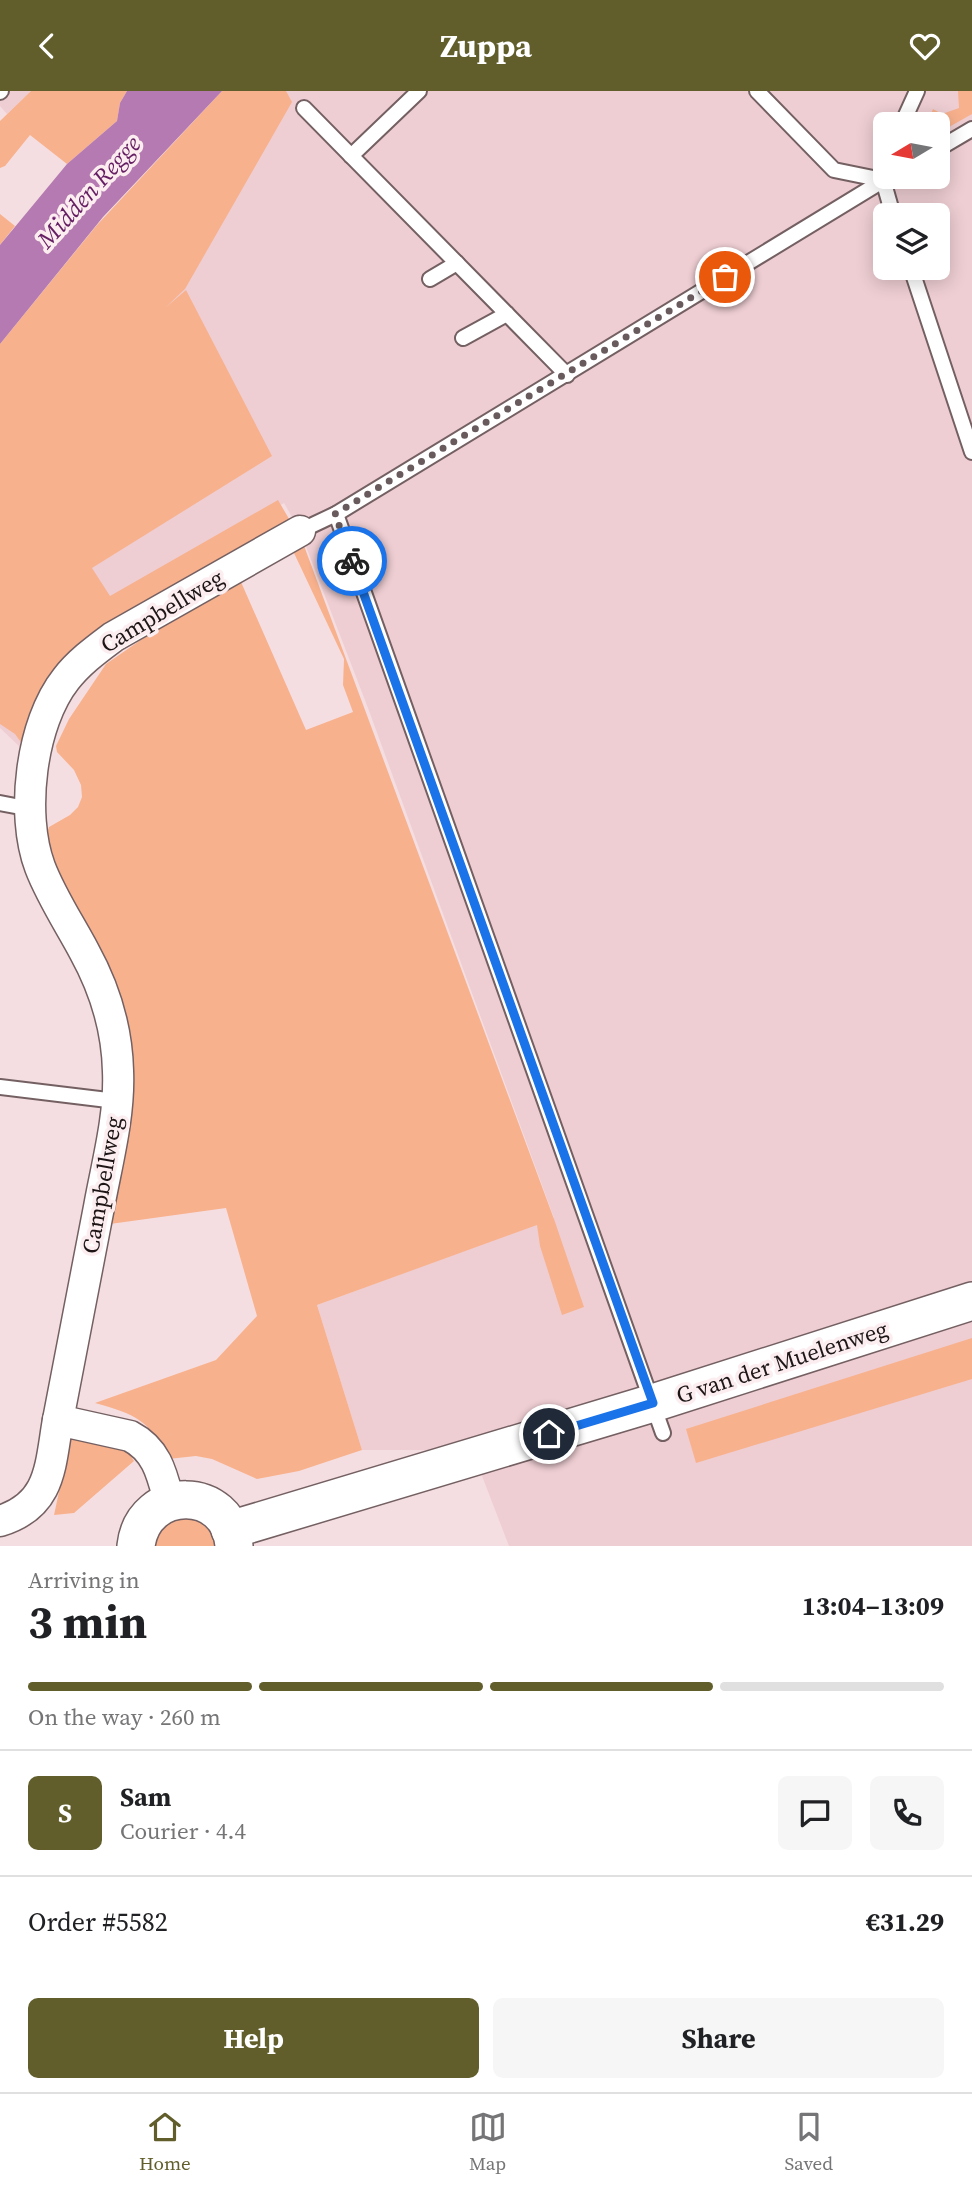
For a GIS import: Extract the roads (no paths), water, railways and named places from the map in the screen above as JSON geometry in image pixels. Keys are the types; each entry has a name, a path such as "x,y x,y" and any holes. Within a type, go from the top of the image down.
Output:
{"street":[{"name":"Campbellweg","path":"58,1420 112,1137 119,1074 113,1021 96,973 41,870 35,847 31,809 34,761 54,699 73,672 98,648 300,531"},
{"name":"G van der Muelenweg","path":"232,1538 658,1418 972,1301"},
{"path":"0,1521 26,1508 43,1490 58,1420 138,1440 149,1449 160,1467 169,1501"},
{"path":"136,1546 141,1525 148,1515 169,1501 187,1499 205,1503 220,1514 232,1538"}],"lane":[{"path":"351,156 419,91"},
{"path":"757,91 834,170 873,175"},
{"path":"907,112 916,91"},
{"path":"304,108 567,375"},
{"path":"950,142 972,129"},
{"name":"Campbellweg","path":"300,531 335,514 567,375 873,185"},
{"path":"430,279 457,263"},
{"path":"915,280 972,452"},
{"path":"463,338 507,314"},
{"path":"335,514 658,1418"},
{"path":"0,803 31,809"},
{"path":"0,1087 116,1101"}],"water":[{"name":"Midden Regge","path":"127,91 222,91 103,217 0,344 0,245 67,164 117,121 120,103"}]}
